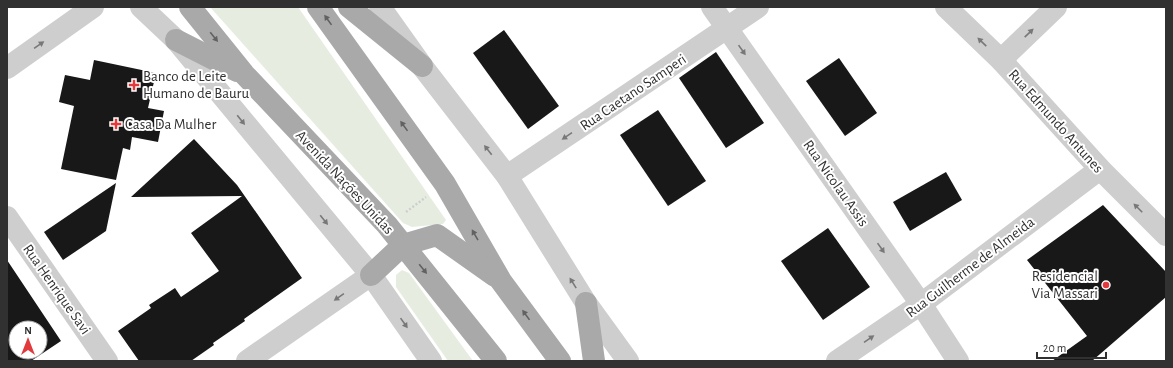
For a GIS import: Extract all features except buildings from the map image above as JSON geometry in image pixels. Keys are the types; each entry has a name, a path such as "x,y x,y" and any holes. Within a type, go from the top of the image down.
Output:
{"main road":[{"name":"Avenida Nações Unidas","path":"190,7 244,74 387,225 496,361"},
{"path":"318,7 445,184 501,281 560,361"},
{"path":"349,7 422,66"},
{"path":"176,40 244,74"},
{"path":"371,275 403,245 437,235 501,281"},
{"path":"586,303 594,361"}],"street":[{"path":"7,68 92,7"},
{"path":"141,7 176,40 371,275 431,361"},
{"path":"380,7 422,66 507,176 586,303 628,361"},
{"name":"Rua Nicolau Assis","path":"712,7 921,304 958,361"},
{"name":"Rua Caetano Samperi","path":"507,176 758,7"},
{"name":"Rua Edmundo Antunes","path":"946,7 1001,60 1100,169 1166,235"},
{"path":"1001,60 1056,7"},
{"name":"Rua Guilherme de Almeida","path":"837,361 921,304 1100,169"},
{"name":"Rua Henrique Savi","path":"7,217 107,361"},
{"path":"247,361 371,275"}],"path":[{"path":"387,225 445,184"}],"shaded area":[{"path":"210,7 298,7 446,220 443,224 412,227 403,223"},
{"path":"402,270 409,273 473,361 448,361 396,287 396,275"}],"place":[{"name":"Banco de Leite Humano de Bauru","path":"134,85"},
{"name":"Casa Da Mulher","path":"116,124"},
{"name":"Residencial Via Massari","path":"1106,285"}]}
